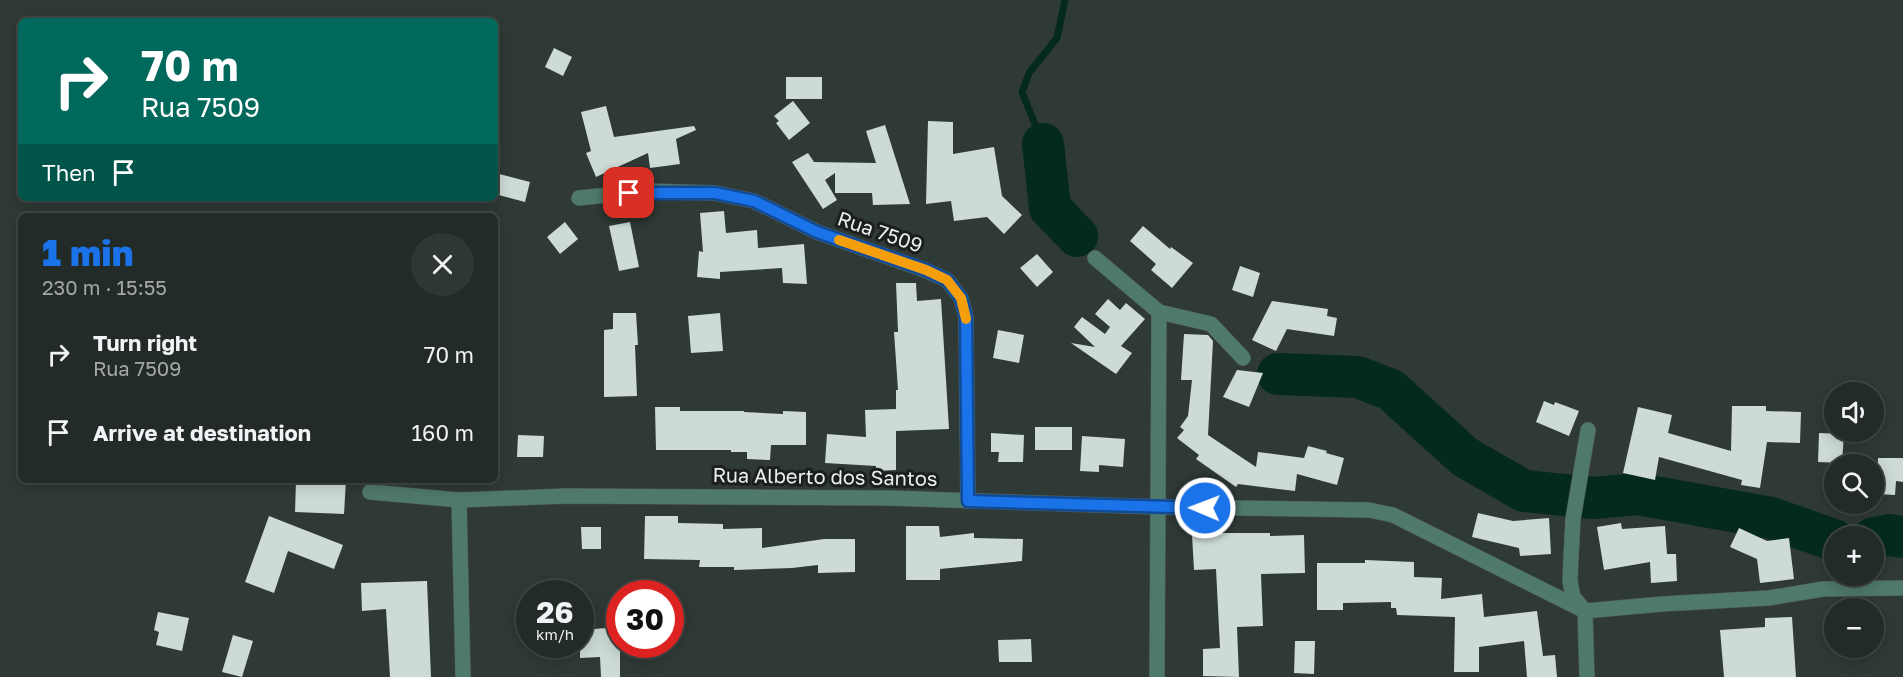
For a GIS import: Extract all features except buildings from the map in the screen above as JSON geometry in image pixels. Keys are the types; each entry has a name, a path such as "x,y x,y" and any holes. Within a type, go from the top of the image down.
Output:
{"street":[{"name":"Rua 7509","path":"579,198 647,192 715,193 734,196 754,201 817,232 926,270 947,280 961,298 966,317 968,501"},
{"path":"1095,258 1159,312 1211,324 1243,358"},
{"path":"1157,677 1159,312"},
{"path":"1587,677 1586,611 1573,597 1570,581 1573,519 1588,430"},
{"name":"Rua Alberto dos Santos","path":"370,492 459,500 566,496 968,501 1369,510 1393,515 1586,611"},
{"path":"459,500 463,677"},
{"path":"1586,611 1769,598 1823,589 1903,588"}],"waterway":[{"path":"1043,144 1022,92 1029,73 1057,38 1065,0"},
{"path":"1043,144 1050,208 1077,236"},
{"path":"1278,374 1358,377 1391,390 1465,457 1524,491 1593,498 1638,494 1771,518 1824,537"},
{"path":"1884,536 1903,537"}],"slow traffic":[{"path":"839,240 926,270 947,280 961,298 966,319"}],"route":[{"path":"629,193 715,193 754,201 817,232 926,270 947,280 961,298 966,317 968,501 1205,508"}]}
